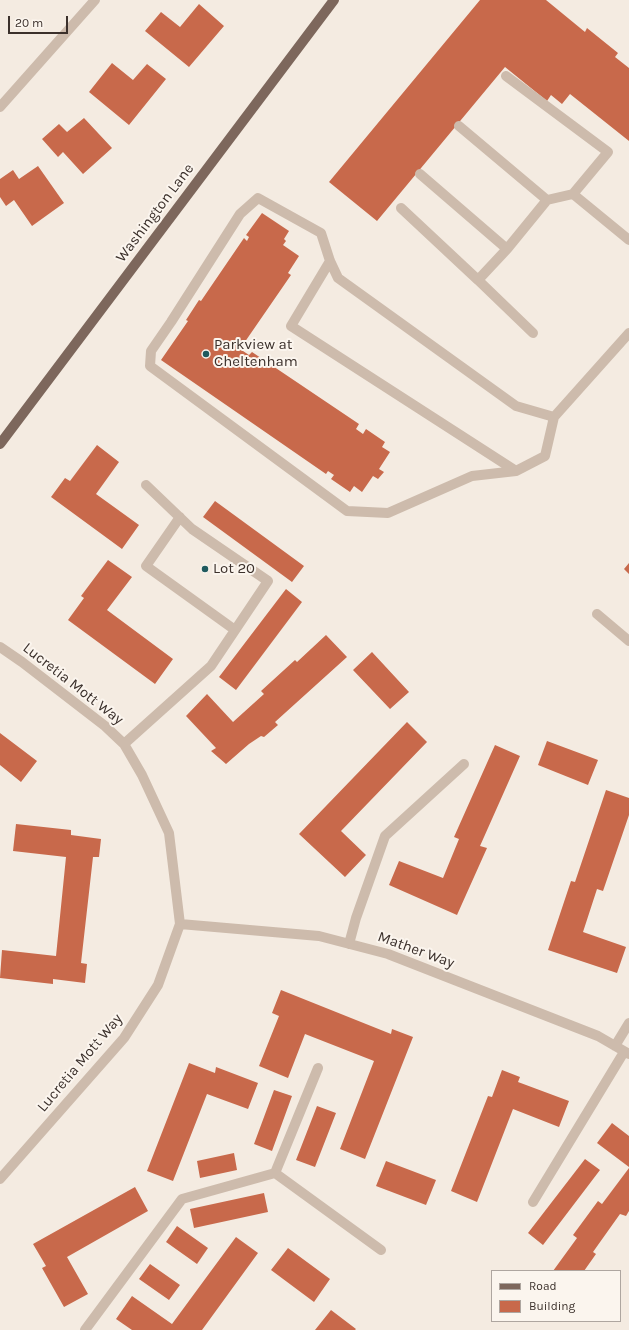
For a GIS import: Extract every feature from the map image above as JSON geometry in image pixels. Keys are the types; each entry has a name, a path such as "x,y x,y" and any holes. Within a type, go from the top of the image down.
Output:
{"main road":[{"name":"Washington Lane","path":"0,444 334,0"}],"street":[{"path":"0,107 95,0"},
{"path":"478,280 547,200 573,194 608,152 506,76"},
{"path":"459,126 547,200"},
{"path":"420,174 507,248"},
{"path":"573,194 629,240"},
{"path":"554,417 516,406 338,278 330,261 321,233 258,198 240,214 151,351 150,366 347,511 388,513 472,476 516,471 545,456 554,417 629,332"},
{"path":"401,208 533,333"},
{"path":"330,261 291,326 516,471"},
{"path":"124,744 211,666 268,581 192,530 146,485"},
{"path":"180,517 146,566 235,630"},
{"path":"597,614 629,641"},
{"name":"Lucretia Mott Way","path":"0,647 106,726 124,744 142,775 169,833 180,924 158,986 124,1038 0,1179"},
{"path":"349,944 356,918 384,836 464,764"},
{"name":"Mather Way","path":"180,924 319,936 395,957 598,1036 627,1053"},
{"path":"615,1046 629,1023"},
{"path":"533,1202 627,1053"},
{"path":"275,1173 318,1068"},
{"path":"275,1173 381,1250"},
{"path":"86,1330 182,1199 275,1173"}],"building":[{"path":"480,0 546,0 585,32 587,28 618,53 615,57 629,68 629,141 570,94 562,104 551,95 547,101 505,67 377,221 329,182"},
{"path":"199,4 224,26 189,67 145,31 161,12 180,27"},
{"path":"112,63 133,80 147,64 166,79 129,125 89,92"},
{"path":"84,118 112,148 83,174 63,152 58,157 42,139 59,124 67,132"},
{"path":"38,166 64,203 32,226 14,200 6,206 0,197 0,179 13,170 19,179"},
{"name":"Parkview at Cheltenham","path":"262,213 289,231 284,239 286,241 283,245 299,256 288,273 291,275 240,349 249,355 252,352 359,424 356,429 363,434 366,429 385,442 382,447 390,452 379,469 384,472 378,479 373,476 362,492 354,486 350,492 331,479 334,475 328,471 326,474 161,360 188,321 186,320 199,300 201,301 244,238 247,241 249,237 246,235"},
{"path":"97,445 119,462 96,494 139,525 122,549 51,497 65,478 70,481"},
{"path":"215,501 304,566 292,582 203,517"},
{"path":"108,560 132,577 107,610 173,659 155,684 68,620 84,598 81,596"},
{"path":"629,563 629,574 624,569"},
{"path":"286,589 302,602 236,690 219,677"},
{"path":"326,635 347,657 275,722 278,725 264,737 261,736 249,744 226,764 211,751 216,748 186,716 207,694 233,722 264,694 261,691 295,660 297,662"},
{"path":"372,652 409,692 390,709 353,670"},
{"path":"407,722 427,742 341,831 366,855 345,877 299,834"},
{"path":"0,733 37,761 21,782 0,765"},
{"path":"547,741 598,760 588,785 538,765"},
{"path":"495,745 520,756 480,846 487,848 457,915 389,885 399,861 443,878 459,839 454,837"},
{"path":"606,790 629,798 629,815 603,891 597,889 583,932 626,947 617,973 548,950 571,881 575,882"},
{"path":"16,824 71,830 71,835 101,839 99,857 93,857 81,963 87,964 85,983 53,979 53,984 0,978 2,950 56,956 66,857 13,851"},
{"path":"281,990 391,1034 392,1029 413,1037 365,1159 340,1149 374,1061 305,1034 288,1078 259,1066 279,1016 272,1013"},
{"path":"189,1063 215,1073 216,1067 258,1083 248,1109 207,1094 173,1181 147,1171"},
{"path":"502,1070 520,1077 518,1082 569,1101 559,1127 513,1109 477,1202 451,1191 488,1096 492,1097"},
{"path":"274,1090 292,1096 272,1151 254,1144"},
{"path":"317,1106 336,1113 315,1167 296,1160"},
{"path":"612,1123 629,1136 629,1167 597,1143"},
{"path":"234,1153 237,1170 200,1178 197,1161"},
{"path":"585,1159 600,1170 543,1245 528,1233"},
{"path":"386,1161 436,1180 426,1205 376,1186"},
{"path":"629,1168 629,1211 626,1216 620,1214 593,1252 596,1254 585,1270 554,1270 577,1238 573,1235 598,1201 602,1204"},
{"path":"135,1187 148,1211 67,1257 88,1294 64,1307 42,1268 46,1266 33,1244"},
{"path":"264,1193 268,1212 194,1228 190,1209"},
{"path":"177,1226 208,1248 197,1264 166,1242"},
{"path":"236,1237 258,1253 202,1330 132,1330 116,1319 132,1296 172,1324"},
{"path":"288,1248 330,1279 314,1302 271,1270"},
{"path":"150,1264 180,1285 169,1300 139,1279"},
{"path":"331,1310 356,1329 315,1330"}],"place":[{"name":"Parkview at Cheltenham","path":"206,354"},
{"name":"Lot 20","path":"205,569"}]}
